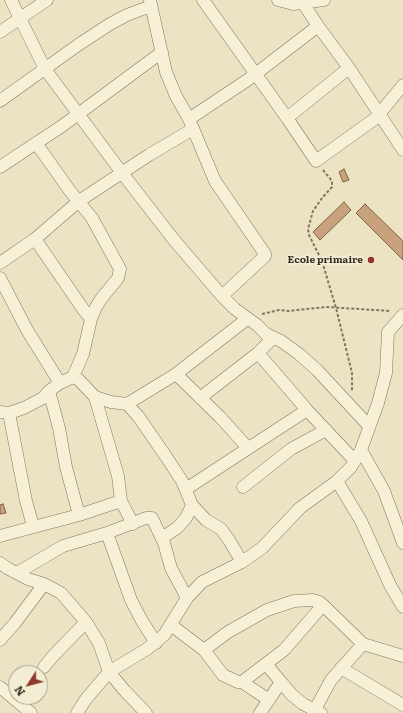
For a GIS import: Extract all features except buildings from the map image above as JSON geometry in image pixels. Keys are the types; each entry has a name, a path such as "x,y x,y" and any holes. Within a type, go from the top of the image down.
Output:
{"street":[{"path":"11,0 45,69 78,115 174,240 222,296 266,334 281,341 299,354 317,370 369,426"},
{"path":"0,32 47,0"},
{"path":"202,0 288,118 316,161 380,114 403,85"},
{"path":"278,0 287,3 303,3 324,0"},
{"path":"0,101 110,24 151,3 168,78 191,124 215,181 265,254 265,256 222,296"},
{"path":"303,3 349,68 403,150"},
{"path":"0,263 35,239 79,202 191,124 318,26"},
{"path":"0,167 78,115 162,52"},
{"path":"288,118 349,68"},
{"path":"34,526 26,501 5,412 24,408 43,398 60,384 74,378 83,354 91,320 96,307 118,278 120,269 92,218 70,191 36,143"},
{"path":"35,239 91,320"},
{"path":"0,278 28,330 60,384"},
{"path":"77,713 86,699 109,672 156,643 164,635 187,598 202,582 242,562 262,548 300,508 337,481 356,461 378,402 386,373 388,332 400,314"},
{"path":"95,397 111,402 128,404 176,374 247,319"},
{"path":"200,398 258,353 273,338"},
{"path":"258,353 307,410 356,461"},
{"path":"176,374 220,417 248,448"},
{"path":"74,378 79,380 95,397 118,476 121,501 133,524"},
{"path":"49,392 59,428 66,467 79,515"},
{"path":"128,404 167,458 186,489 186,494 192,505 210,524 221,529 242,562"},
{"path":"186,489 307,410"},
{"path":"243,487 291,449 326,430"},
{"path":"361,450 384,491 403,543"},
{"path":"337,481 360,521 387,581 403,607"},
{"path":"0,536 79,515 121,501"},
{"path":"162,538 177,528 186,518 192,505"},
{"path":"17,573 63,546 107,533 146,518 152,518 162,538 170,568 187,598"},
{"path":"107,533 131,600 156,643"},
{"path":"0,563 28,579 44,584 61,593 86,622 99,643 109,672 146,713"},
{"path":"0,640 15,623 44,584"},
{"path":"204,650 228,632 267,610 294,601 313,600 323,605 363,644 403,656"},
{"path":"242,682 284,650 323,605"},
{"path":"46,665 86,622"},
{"path":"171,625 204,650 223,675 232,680 242,682 269,700"},
{"path":"266,664 292,695 303,704 317,712 331,680 363,644"},
{"path":"341,668 403,705"},
{"path":"260,713 281,682"},
{"path":"0,687 28,712"}],"path":[{"path":"316,161 333,184 313,211 308,229 309,235 322,261 336,308 352,373 352,407"},
{"path":"247,319 279,310 288,311 326,307 400,314"}],"place":[{"name":"Ecole primaire","path":"371,260"}]}
